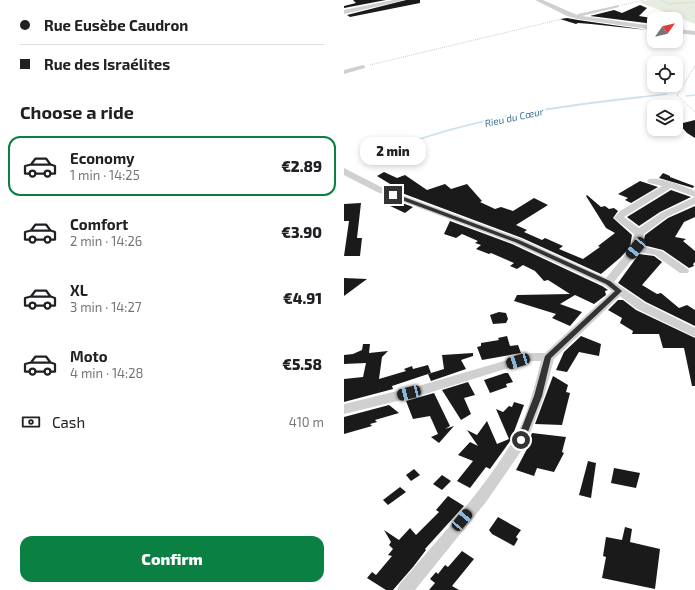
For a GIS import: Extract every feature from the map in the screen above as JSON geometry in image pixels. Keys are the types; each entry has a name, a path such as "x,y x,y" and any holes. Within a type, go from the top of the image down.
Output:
{"street":[{"path":"344,12 402,0"},
{"path":"538,0 572,16 647,27"},
{"path":"572,16 617,6"},
{"path":"683,32 695,33"},
{"path":"344,72 363,67"},
{"path":"344,184 345,172 380,190 517,241 608,283 641,306 695,333"},
{"path":"652,181 670,185 695,194"},
{"path":"640,233 619,218 623,213 670,185"},
{"path":"608,283 636,248 640,233 664,215 695,200"},
{"path":"636,248 658,253 684,271"},
{"path":"405,590 481,498 521,440 538,396 548,357 619,291"},
{"path":"344,409 422,390 532,356 548,357"}],"path":[{"path":"617,6 644,0"},
{"path":"660,0 669,4 695,2"},
{"path":"363,67 572,16"},
{"path":"695,66 677,95 695,112"}],"shaded area":[{"path":"649,0 695,0 695,24 683,19 683,12 664,12 639,2"}],"building":[{"path":"353,0 386,0 344,8 344,6 356,3"},
{"path":"406,0 420,0 420,3 350,17 347,15"},
{"path":"640,5 647,8 639,16 647,17 647,23 590,16 614,10 622,13"},
{"path":"567,18 647,30 591,24 576,24 560,19"},
{"path":"695,120 695,138 683,128 683,123"},
{"path":"384,172 397,178 405,175 427,190 445,184 451,189 467,184 482,201 480,202 495,209 501,207 513,211 534,198 548,205 516,225 527,230 524,232 542,240 545,238 563,246 559,249 583,259 600,247 598,246 615,233 606,228 586,196 587,195 601,207 605,206 609,209 614,208 618,211 613,218 632,235 630,247 601,274 522,238 391,189 395,187 377,176"},
{"path":"663,173 694,186 693,188 659,178"},
{"path":"640,181 658,187 631,203 625,200 628,198 618,194"},
{"path":"671,190 691,197 660,212 639,226 627,217"},
{"path":"394,200 413,207 405,213 386,204"},
{"path":"361,203 357,238 362,238 360,256 344,256 349,221 344,221 344,204"},
{"path":"695,206 695,217 684,222 675,237 686,239 683,241 695,251 694,266 689,268 663,250 643,245 645,235 668,218"},
{"path":"450,221 512,244 602,286 608,290 605,291 606,295 594,304 575,295 560,304 582,312 570,326 552,318 556,314 514,301 517,295 570,294 548,280 544,281 535,271 523,265 517,269 510,266 514,263 491,253 489,254 476,249 481,245 475,243 478,241 462,234 456,238 444,234"},
{"path":"639,254 654,256 662,262 642,285 657,294 661,293 679,308 687,305 695,310 695,326 646,302 618,283"},
{"path":"344,278 367,279 344,296"},
{"path":"618,300 623,300 636,310 695,338 695,386 692,386 684,348 663,348 659,334 632,334 633,331 620,323 622,318 608,310"},
{"path":"499,312 506,313 508,319 506,323 493,324 490,315"},
{"path":"507,336 510,346 518,345 521,353 482,360 477,347 481,346 481,343 499,340 498,338"},
{"path":"581,336 601,344 599,356 579,352 567,372 556,370 564,352"},
{"path":"363,344 370,344 369,353 388,351 382,357 379,379 406,371 404,369 412,366 413,369 428,365 431,373 392,386 393,389 344,402 344,379 363,377 366,363 344,364 344,355 353,354 362,350"},
{"path":"473,353 473,356 461,360 466,369 431,381 428,374 444,369 442,355"},
{"path":"508,373 513,382 506,384 507,387 490,393 484,380"},
{"path":"553,376 568,385 566,392 570,393 562,425 535,424"},
{"path":"468,382 475,395 464,398 471,414 461,420 442,390"},
{"path":"434,393 450,426 445,429 454,426 439,443 431,437 438,434 430,416 413,419 406,401"},
{"path":"514,402 524,405 513,437 490,469 486,467 470,488 457,481 473,461 458,455 470,442 478,446 467,430 477,435 487,421 497,444 509,439 496,409 503,412 509,406 512,407"},
{"path":"389,405 399,413 375,420 377,422 370,424 372,426 344,434 344,417"},
{"path":"532,433 566,437 562,452 564,453 554,472 537,468 534,476 516,470 528,447 526,447"},
{"path":"588,461 596,463 591,498 579,495"},
{"path":"614,468 640,473 636,488 611,483"},
{"path":"414,469 420,475 411,481 406,475"},
{"path":"442,475 451,481 442,490 433,484"},
{"path":"400,487 406,492 388,505 383,500"},
{"path":"448,496 464,506 425,549 426,550 413,567 393,590 386,590 367,578 372,572 376,575 392,556 388,555 393,549 389,545 391,542 384,530 399,540 410,528 416,535 439,512 436,510"},
{"path":"498,517 521,530 516,537 518,539 514,546 492,534 489,530"},
{"path":"625,527 632,529 630,542 660,549 655,589 602,578 606,557 603,556 606,537 622,540"},
{"path":"462,551 474,559 452,586 459,590 429,590 435,583 430,579 436,572 438,574 445,565 448,567"}],"waterway":[{"name":"Rieu du Cœur","path":"633,98 667,94"},
{"name":"Rieu du Cœur","path":"686,96 695,95"},
{"name":"Rieu du Cœur","path":"366,160 432,135 501,118 536,111 642,97"}],"route":[{"path":"393,195 445,213 517,241 608,283 619,291 548,357 538,396 521,440"}]}
